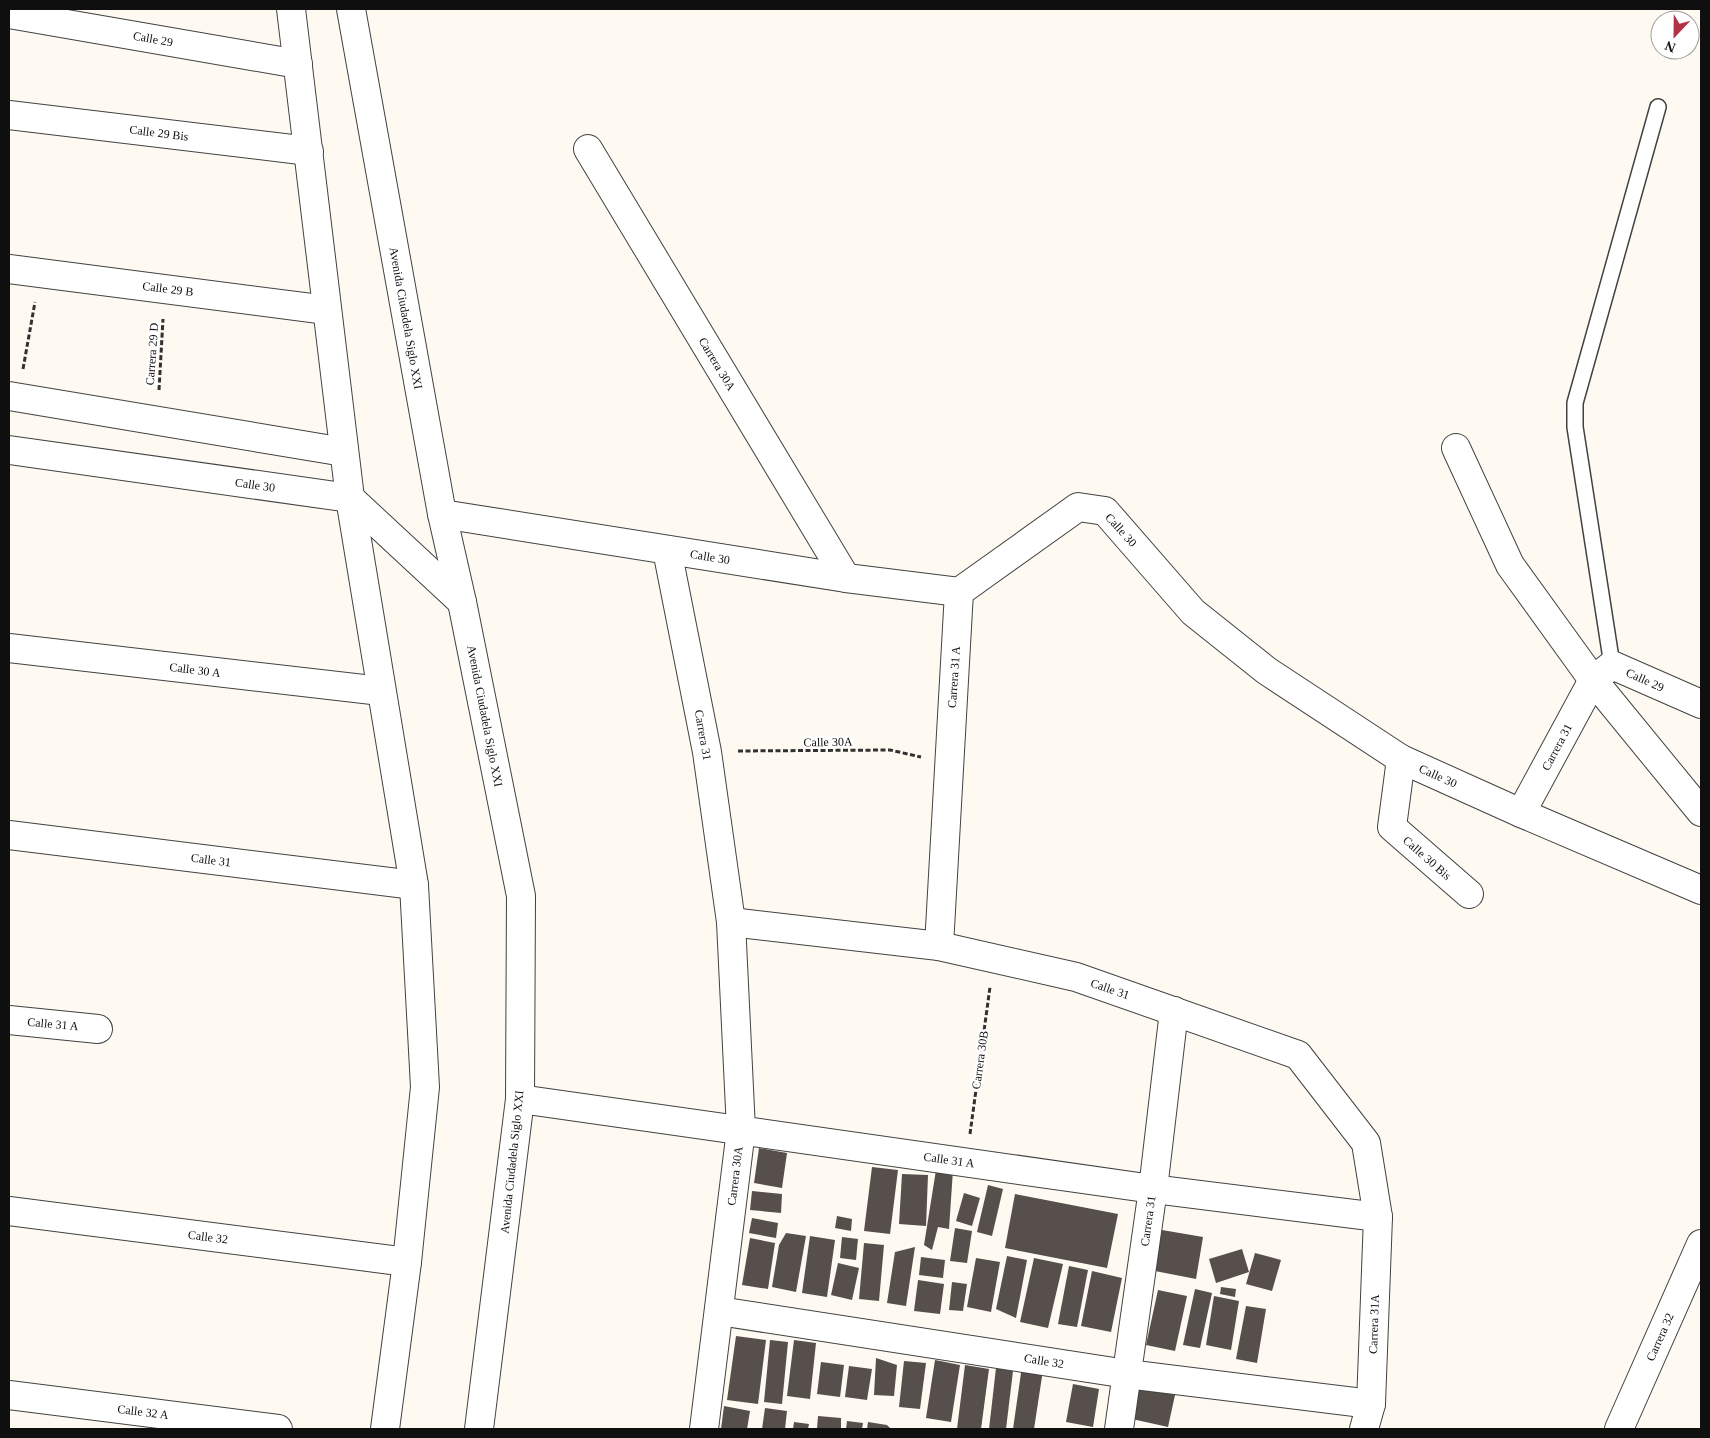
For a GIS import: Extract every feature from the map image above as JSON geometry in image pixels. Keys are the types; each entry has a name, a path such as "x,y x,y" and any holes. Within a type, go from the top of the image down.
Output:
{"street":[{"path":"291,9 350,498 414,885 424,1086 407,1262 385,1429"},
{"name":"Avenida Ciudadela Siglo XXI","path":"351,9 442,514 462,602 521,896 520,1098 479,1429"},
{"name":"Calle 29","path":"9,14 298,64"},
{"name":"Calle 29 Bis","path":"9,115 309,151"},
{"name":"Carrera 30A","path":"588,149 846,578"},
{"name":"Calle 29 B","path":"9,268 327,310"},
{"path":"13,396 344,452"},
{"path":"1456,448 1510,565 1602,673 1701,812"},
{"name":"Calle 30","path":"9,450 350,498"},
{"path":"350,498 462,602"},
{"name":"Calle 30","path":"442,514 846,578 959,592 1078,507 1105,511 1193,612 1267,671 1401,759 1520,814 1701,890"},
{"name":"Carrera 31","path":"667,550 707,752 731,922"},
{"name":"Carrera 31 A","path":"948,762 959,592"},
{"name":"Calle 30 A","path":"9,648 381,691"},
{"name":"Calle 29","path":"1602,673 1701,704"},
{"name":"Carrera 31","path":"1520,814 1602,673"},
{"name":"Calle 30 Bis","path":"1401,759 1392,827 1470,894"},
{"path":"939,946 948,762"},
{"name":"Calle 31","path":"9,835 414,885"},
{"name":"Carrera 30A","path":"704,1429 741,1130 731,922"},
{"name":"Calle 31","path":"731,922 939,946 1076,977 1298,1055 1366,1142 1378,1217"},
{"name":"Carrera 31","path":"1120,1429 1153,1189 1174,1012"},
{"name":"Calle 31 A","path":"9,1020 98,1029"},
{"name":"Calle 31 A","path":"520,1098 1153,1189 1378,1217"},
{"name":"Calle 32","path":"9,1211 407,1262"},
{"name":"Carrera 31A","path":"1368,1417 1378,1217"},
{"name":"Carrera 32","path":"1620,1429 1698,1262"},
{"name":"Calle 32","path":"719,1311 1127,1374 1368,1417"},
{"name":"Calle 32 A","path":"9,1395 278,1429"}],"lane":[{"path":"1602,673 1575,427 1575,403 1658,107"}],"path":[{"path":"13,396 40,273"},
{"name":"Carrera 29 D","path":"157,420 165,289"},
{"name":"Calle 30A","path":"707,752 890,750 948,762"},
{"name":"Carrera 30B","path":"966,1162 994,958"}],"building":[{"path":"759,1148 787,1153 782,1188 754,1183"},
{"path":"872,1167 898,1170 890,1234 864,1231"},
{"path":"936,1170 953,1170 949,1229 938,1227 932,1250 924,1245"},
{"path":"902,1174 928,1175 926,1226 899,1224"},
{"path":"988,1185 1003,1189 992,1236 977,1232"},
{"path":"752,1191 782,1194 781,1213 750,1210"},
{"path":"964,1193 980,1198 972,1226 956,1221"},
{"path":"1015,1194 1118,1214 1107,1268 1005,1248"},
{"path":"837,1216 852,1219 851,1231 835,1228"},
{"path":"752,1218 778,1223 776,1238 749,1233"},
{"path":"955,1228 972,1231 967,1263 950,1261"},
{"path":"1162,1230 1203,1237 1196,1279 1155,1271"},
{"path":"786,1233 806,1236 796,1292 772,1287 779,1245"},
{"path":"810,1236 835,1240 827,1297 802,1293"},
{"path":"842,1237 858,1239 856,1260 840,1258"},
{"path":"750,1238 775,1243 768,1289 742,1285"},
{"path":"864,1243 884,1245 879,1301 859,1299"},
{"path":"915,1247 906,1306 887,1303 895,1252"},
{"path":"1242,1249 1249,1272 1216,1283 1209,1259"},
{"path":"1255,1253 1281,1260 1272,1291 1246,1284"},
{"path":"1007,1256 1027,1260 1016,1318 996,1309"},
{"path":"921,1257 945,1260 943,1278 919,1275"},
{"path":"976,1258 1000,1262 991,1312 967,1307"},
{"path":"1034,1258 1063,1264 1048,1328 1020,1322"},
{"path":"838,1263 859,1268 852,1300 831,1295"},
{"path":"1069,1266 1088,1270 1077,1327 1058,1324"},
{"path":"1092,1271 1122,1278 1111,1332 1081,1326"},
{"path":"918,1280 944,1284 940,1314 914,1311"},
{"path":"952,1282 967,1284 963,1311 949,1310"},
{"path":"1221,1287 1236,1289 1235,1297 1220,1294"},
{"path":"1195,1289 1212,1293 1200,1348 1183,1345"},
{"path":"1158,1290 1187,1296 1175,1351 1146,1345"},
{"path":"1214,1296 1239,1301 1231,1350 1206,1345"},
{"path":"1246,1306 1266,1309 1257,1363 1236,1359"},
{"path":"736,1336 766,1340 758,1404 727,1400"},
{"path":"770,1340 788,1342 782,1404 764,1402"},
{"path":"794,1340 816,1343 810,1399 787,1396"},
{"path":"876,1358 897,1365 894,1396 874,1395"},
{"path":"935,1360 960,1365 951,1422 926,1418"},
{"path":"904,1361 926,1363 920,1409 899,1407"},
{"path":"821,1362 844,1365 840,1397 817,1394"},
{"path":"965,1365 989,1369 981,1429 957,1429"},
{"path":"849,1366 872,1369 867,1400 845,1397"},
{"path":"1022,1366 1043,1370 1034,1429 1013,1429"},
{"path":"996,1368 1013,1371 1006,1429 989,1429"},
{"path":"1073,1384 1099,1389 1093,1427 1066,1422"},
{"path":"1139,1387 1175,1395 1168,1427 1132,1419"},
{"path":"724,1406 750,1411 747,1429 721,1429"},
{"path":"765,1408 787,1411 785,1429 762,1429"},
{"path":"818,1416 841,1418 841,1429 817,1429"},
{"path":"847,1421 863,1423 862,1429 846,1429"},
{"path":"794,1422 809,1424 808,1429 793,1429"},
{"path":"868,1422 887,1425 891,1429 867,1429"}]}
